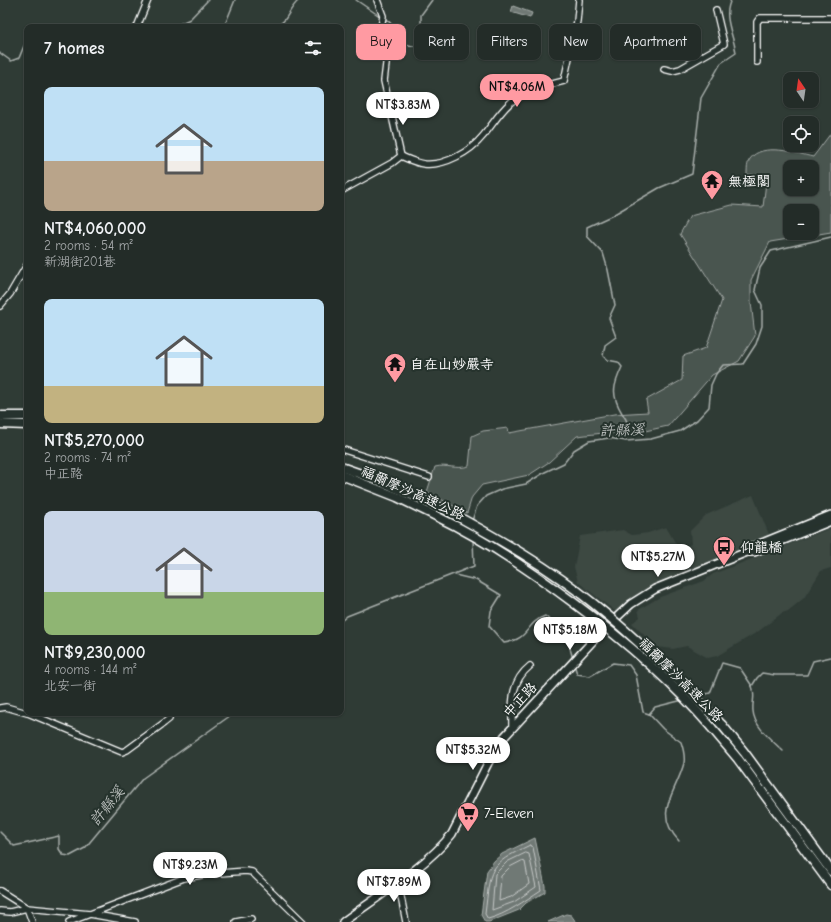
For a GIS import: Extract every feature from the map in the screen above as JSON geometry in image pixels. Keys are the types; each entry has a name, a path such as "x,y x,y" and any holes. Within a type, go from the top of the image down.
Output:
{"highway":[{"path":"0,416 24,416"},
{"path":"0,424 24,424"},
{"name":"福爾摩沙高速公路","path":"344,468 378,480 446,510 534,560 594,603 652,655 722,725 744,752 831,871"},
{"name":"福爾摩沙高速公路","path":"344,476 397,497 468,532 531,570 609,630 655,669 711,727 738,759 831,885"}],"main road":[{"path":"747,552 752,547 831,514"},
{"path":"747,552 754,552 831,521"},
{"name":"中正路","path":"344,922 437,851 452,834 490,758 512,727 623,611 647,593 747,552"}],"street":[{"path":"138,24 148,0"},
{"path":"376,0 383,16 381,27 386,44 387,56 384,81 401,156"},
{"path":"401,156 423,164 438,164 458,156 476,144 511,102 546,85 564,81 578,22 579,0"},
{"path":"664,69 672,71 680,69 724,44 716,10"},
{"path":"757,62 757,22 760,18 831,18"},
{"path":"344,189 401,156"},
{"path":"0,306 10,294 24,270"},
{"path":"344,451 429,477"},
{"path":"512,727 512,695 515,684 522,672 530,666"},
{"path":"0,708 6,707 24,712"},
{"path":"35,716 122,752 164,723 169,719 170,716"},
{"path":"69,922 184,878 207,874 246,871 252,872 303,922"},
{"path":"398,882 406,922"},
{"path":"0,891 27,908 32,922"},
{"path":"0,911 10,912 27,908 90,914 135,922"},
{"path":"236,922 251,920"}],"shaded area":[{"path":"831,133 831,232 819,234 819,204 783,204 783,240 770,242 751,280 751,302 755,336 739,361 712,375 668,426 636,433 603,433 577,436 549,462 529,475 482,485 472,497 467,513 427,492 435,467 469,466 472,436 483,431 508,428 509,433 614,414 648,412 646,400 682,380 683,356 706,348 722,300 680,234 690,216 732,205 763,207 767,174 747,175 748,162 755,154 763,151 780,150 783,150 783,152 793,152 813,157 817,152 819,152 819,149"},
{"path":"753,495 770,537 652,586 616,612 578,582 574,567 580,536 623,530 632,535 648,533 666,527 679,549 691,544 690,531 706,515"},
{"path":"831,528 831,568 821,571 804,598 788,611 782,613 759,631 717,656 708,658 687,646 673,649 656,647 632,623 640,617 638,610 660,597 704,581 713,574"}],"water":[{"path":"513,6 532,13 530,18 511,12"},
{"path":"535,838 545,892 526,903 519,910 489,922 485,922 481,915 487,871 494,861 502,854"},
{"path":"566,914 571,915 576,922 548,922"}],"waterway":[{"path":"179,24 190,19 208,0"},
{"path":"225,24 235,0"},
{"path":"279,24 285,19 299,0"},
{"path":"356,0 381,17"},
{"path":"385,19 390,22 400,40 411,46 421,47 421,15 432,0"},
{"path":"616,438 627,428 626,420 618,407 614,390 622,367 618,362 607,360 603,356 605,345 616,337 609,318 615,305 603,253 587,236 587,227 611,216 659,188 692,174 701,98 721,63 736,53 728,19 731,0"},
{"path":"0,53 11,61 19,58 24,46"},
{"name":"許縣溪","path":"472,521 477,506 486,496 502,489 526,484 545,472 564,463 574,450 589,441 609,438 626,441 651,439 680,431 697,420 709,407 711,385 716,374 723,365 743,364 756,344 762,326 762,305 755,290 760,268 771,251 831,237"},
{"name":"許縣溪","path":"344,618 474,566 473,539"},
{"path":"455,575 476,580 501,595 491,611 489,626 504,643 519,638 538,619 545,616 566,634 573,659"},
{"path":"698,696 710,693 722,663 740,668 752,686 762,673 775,675 807,675 813,661 831,657"},
{"path":"574,664 577,674 590,676 613,663 629,665 636,675 643,712 649,714 655,707 683,700"},
{"path":"752,686 754,693 754,717 760,728 783,751"},
{"path":"649,714 663,729 681,742 684,763 668,803 667,812 667,821 671,831 679,841"},
{"name":"許縣溪","path":"0,832 14,846 59,836 59,849 63,855 70,856 85,848 143,778 230,716"}],"place":[{"name":"無極閣","path":"712,200"},
{"name":"自在山妙嚴寺","path":"395,384"},
{"name":"仰龍橋","path":"724,566"},
{"name":"7-Eleven","path":"468,832"}]}
